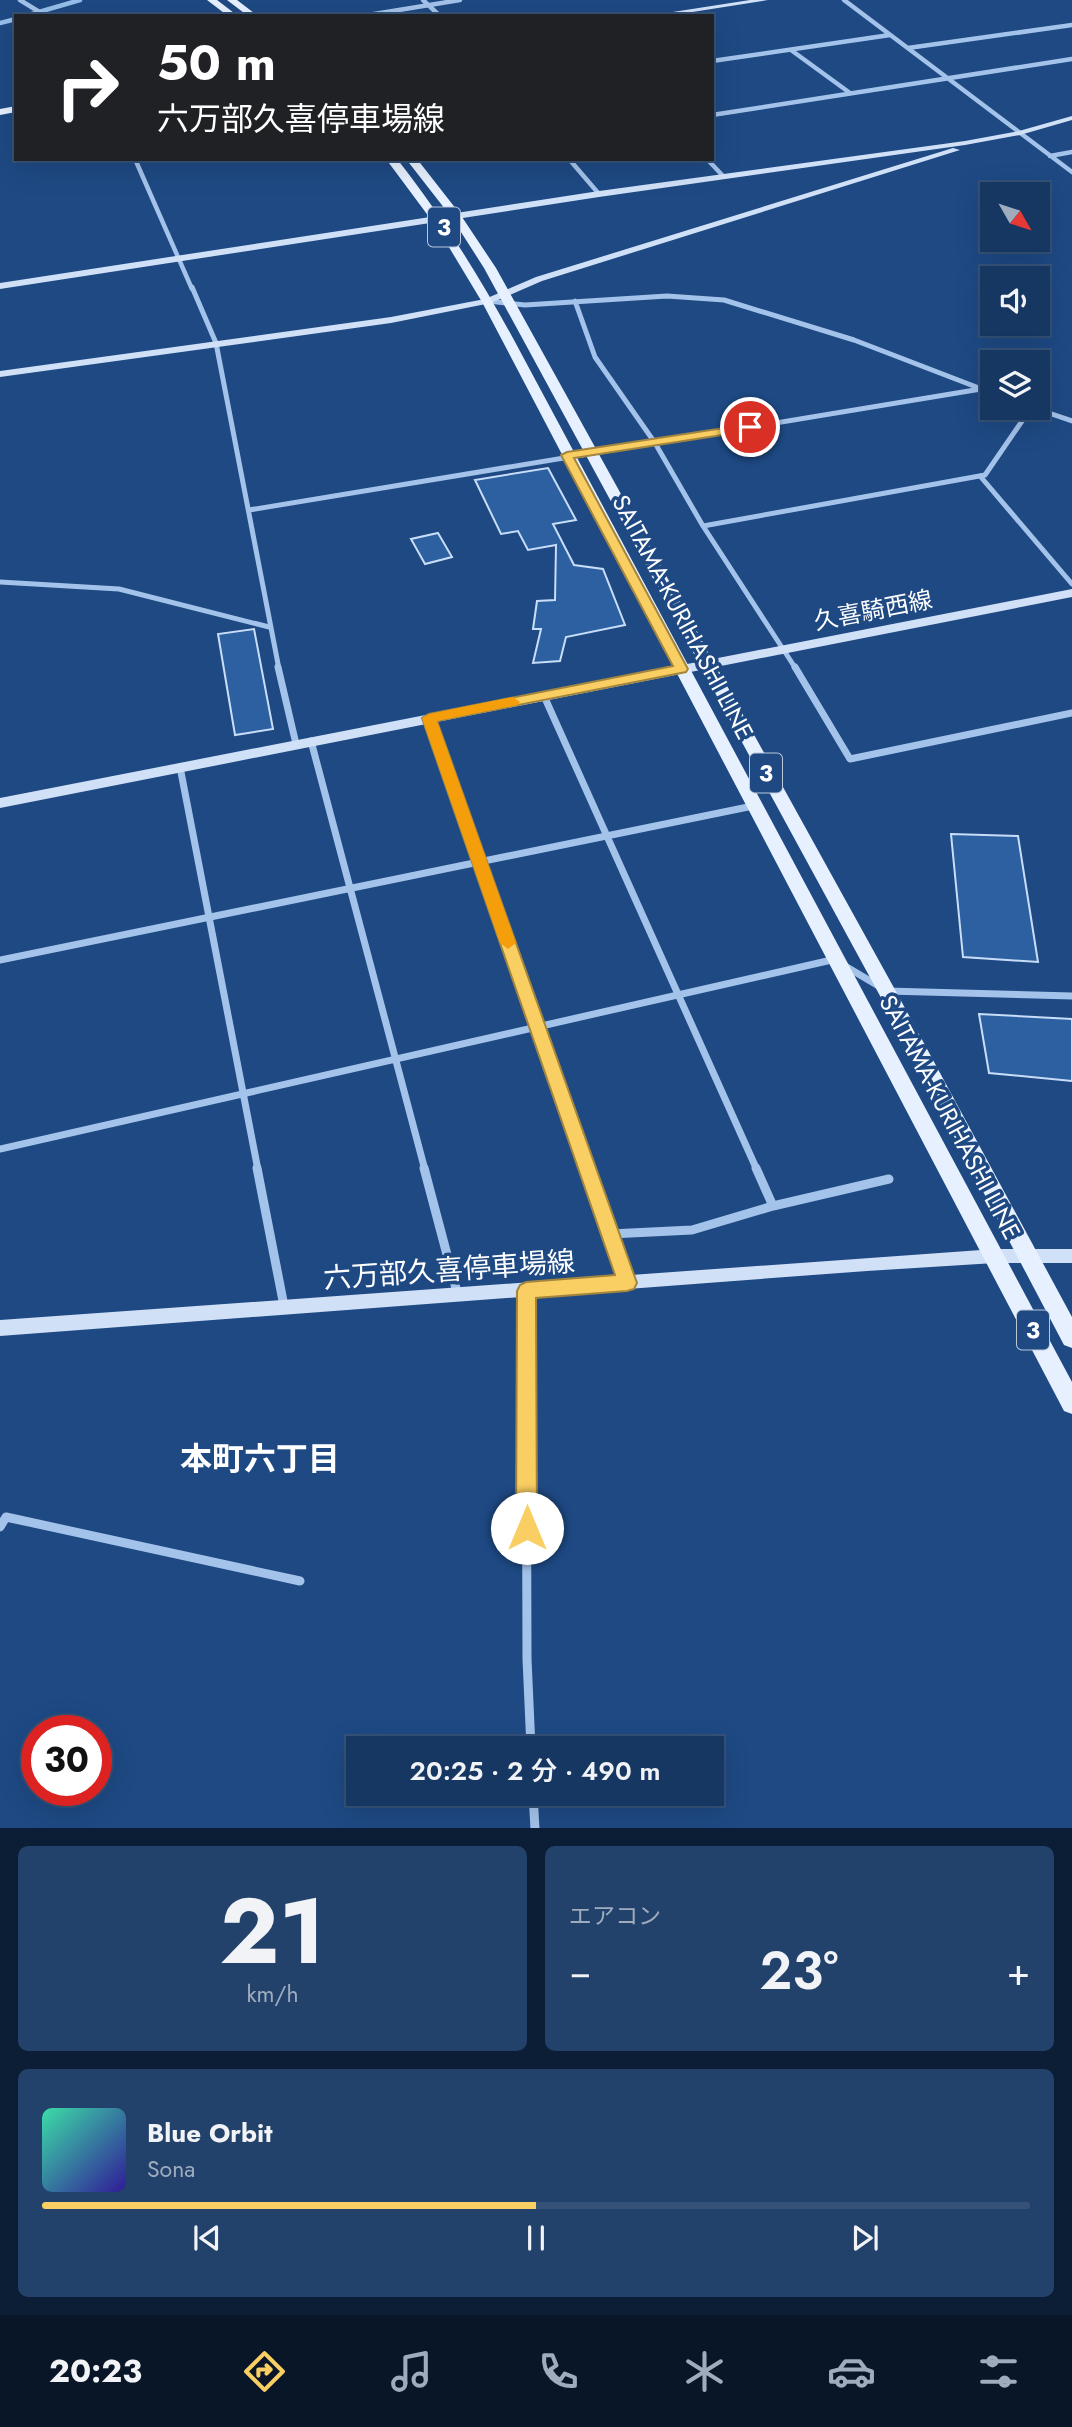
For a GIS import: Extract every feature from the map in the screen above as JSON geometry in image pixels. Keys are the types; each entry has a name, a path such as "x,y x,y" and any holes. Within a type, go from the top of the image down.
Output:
{"main road":[{"path":"211,0 231,14"},
{"path":"232,0 251,14"},
{"name":"SAITAMA-KURIHASHI LINE","path":"393,161 499,299 590,454 887,991 1072,1338"},
{"name":"SAITAMA-KURIHASHI LINE","path":"413,161 456,216 490,268 499,299 567,455 1072,1404"}],"street":[{"path":"20,0 43,14"},
{"path":"423,0 437,14"},
{"path":"374,14 460,0"},
{"path":"663,14 765,0"},
{"path":"844,0 1072,172"},
{"path":"908,48 1072,25"},
{"path":"714,61 890,35"},
{"path":"791,50 850,93"},
{"path":"714,115 1072,59"},
{"path":"0,286 599,194 965,143 1020,133 1072,118"},
{"path":"0,374 391,320 499,299 564,271 950,153 965,143"},
{"path":"1050,156 1072,152"},
{"path":"136,161 216,343 269,627 296,744"},
{"path":"571,161 599,194"},
{"path":"708,161 723,176"},
{"path":"499,299 525,305 689,296 746,304 854,340 980,389"},
{"path":"575,301 595,356 655,443 703,526 784,649 850,759 1072,713"},
{"path":"249,510 567,455 590,454 980,389"},
{"path":"1050,414 1072,421"},
{"path":"703,526 985,475 1024,420"},
{"path":"980,476 1072,584"},
{"path":"0,582 119,589 269,627"},
{"name":"久喜騎西線","path":"0,803 1072,593"},
{"path":"544,696 611,835 677,995 774,1206"},
{"path":"429,718 627,1283"},
{"path":"311,741 458,1296"},
{"path":"180,767 285,1308"},
{"path":"0,960 753,806"},
{"path":"0,1149 396,1061 835,958 887,991 1072,996"},
{"path":"610,1234 692,1230 774,1206 889,1179"},
{"name":"六万部久喜停車場線","path":"0,1328 995,1256 1072,1256"},
{"path":"526,1291 527,1659 530,1736"},
{"path":"0,1527 6,1517 300,1581"},
{"path":"533,1806 534,1828"}],"building":[{"path":"548,468 576,520 553,524 574,565 603,569 625,625 566,637 560,661 533,663 541,629 533,629 537,601 555,600 556,545 528,550 518,531 501,534 475,480"},
{"path":"438,533 452,557 425,564 411,539"},
{"path":"254,629 273,729 235,735 218,634"},
{"path":"951,834 1018,836 1038,962 963,957"},
{"path":"979,1014 1072,1019 1072,1081 989,1073"}],"waterway":[{"path":"32,14 80,0"},
{"path":"0,23 14,20"}],"slow traffic":[{"path":"508,943 429,718 513,702"}],"district":[{"name":"本町六丁目","path":"260,1459"}],"route":[{"path":"527,1528 526,1291 627,1283 429,718 681,669 567,455 590,454 750,427"}]}
